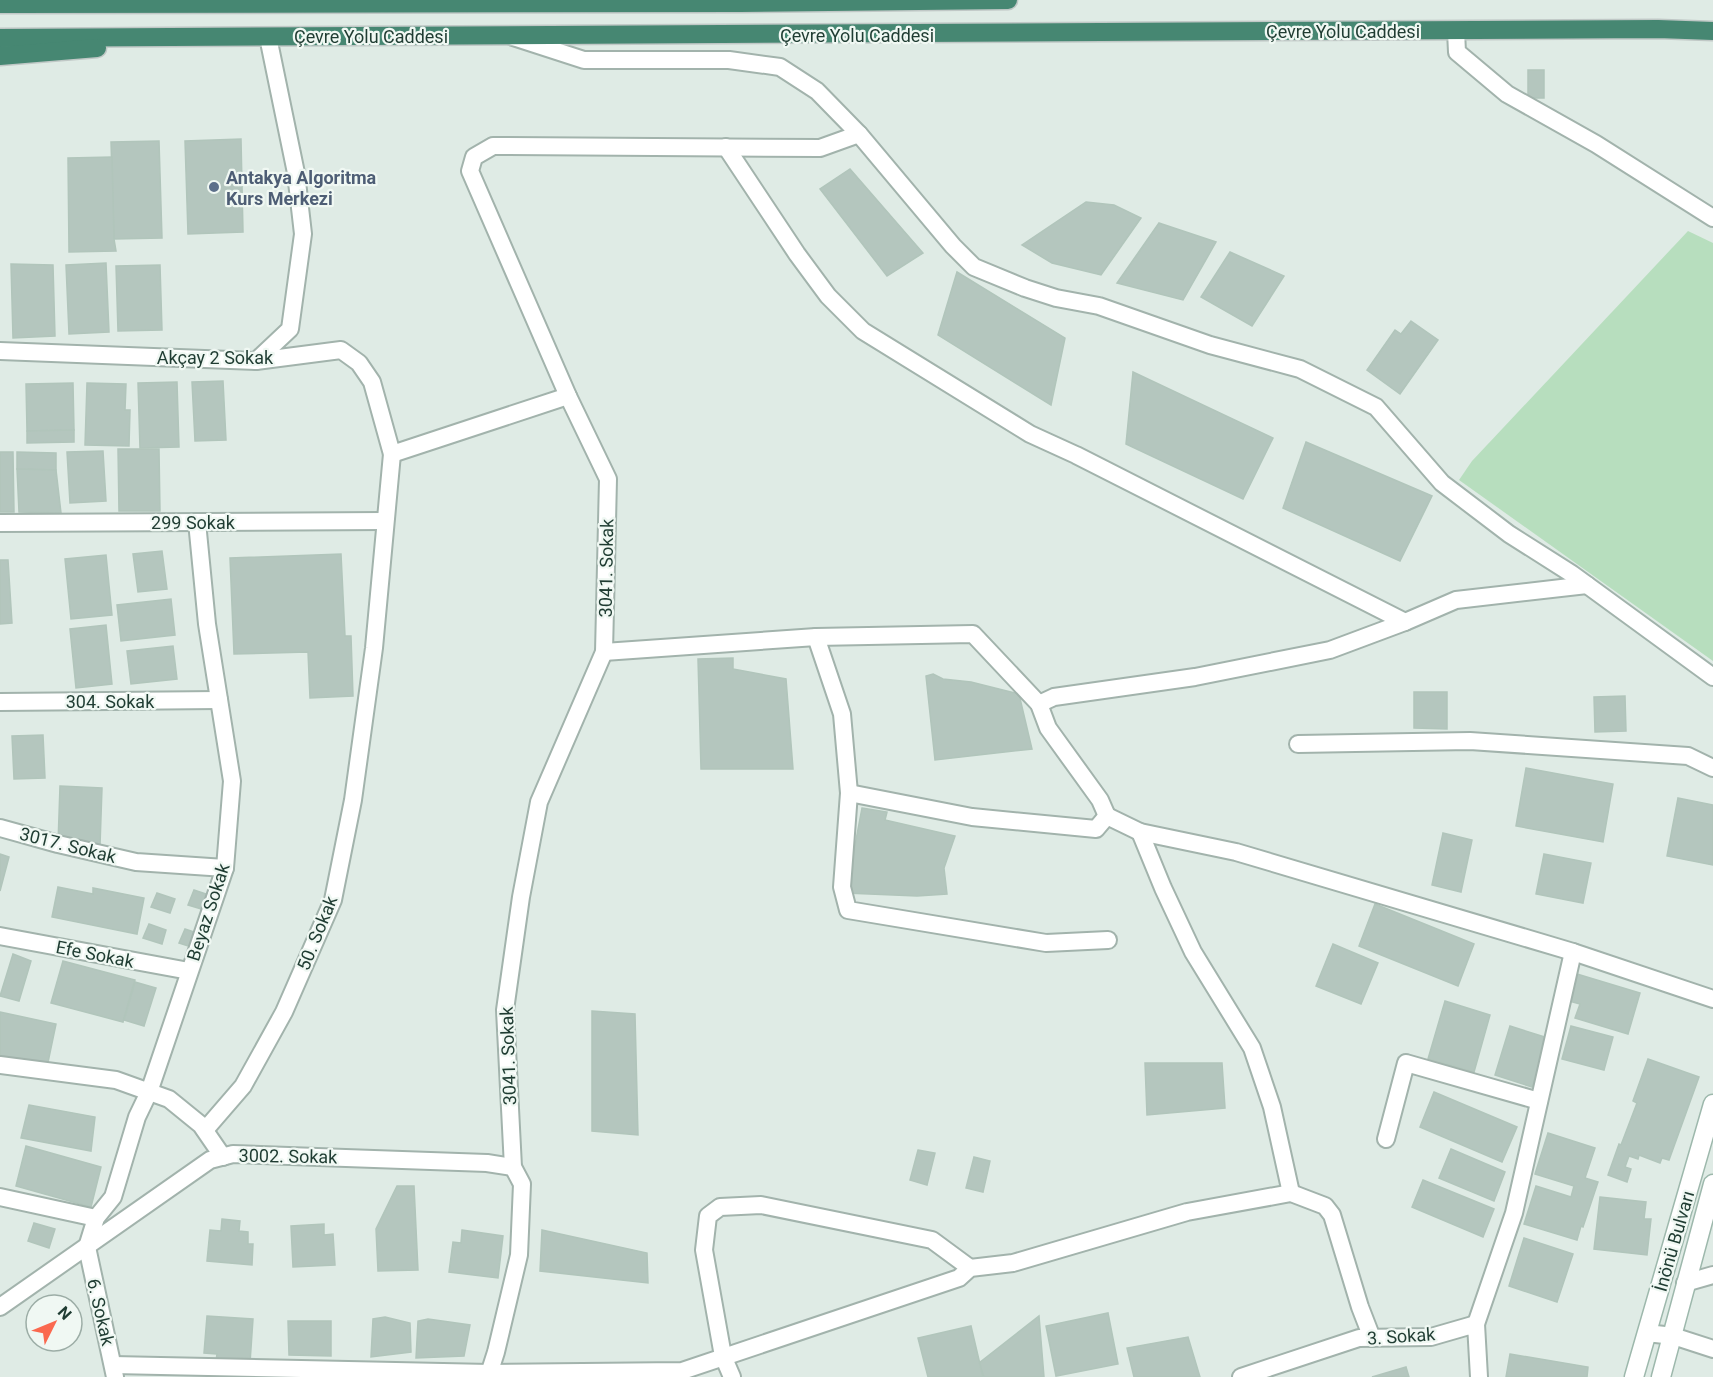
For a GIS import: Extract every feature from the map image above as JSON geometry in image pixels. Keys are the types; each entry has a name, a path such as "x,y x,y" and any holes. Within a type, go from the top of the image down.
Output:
{"highway":[{"path":"190,0 233,3"},
{"name":"Çevre Yolu Caddesi","path":"0,4 740,3 1008,0"},
{"name":"Çevre Yolu Caddesi","path":"0,38 1658,29 1713,31"},
{"path":"0,56 238,37"}],"main road":[{"name":"İnönü Bulvarı","path":"1635,1377 1713,1104"},
{"name":"İnönü Bulvarı","path":"1661,1377 1713,1184"}],"street":[{"path":"1456,30 1457,52 1507,93 1596,144 1713,218"},
{"path":"510,36 584,60 729,60 780,66 817,91 859,135 953,246 975,267 1056,298 1098,306 1210,345 1300,369 1376,407 1442,483 1509,534 1587,585 1713,677"},
{"path":"256,361 290,329 303,234 296,173 268,37"},
{"name":"3041. Sokak","path":"489,1375 519,1255 522,1184 513,1167 505,1010 521,897 539,802 604,652 608,479 568,396 470,171 474,157 493,146 820,148 859,135"},
{"path":"726,147 797,254 828,296 863,331 1030,435 1087,460 1405,622"},
{"name":"Akçay 2 Sokak","path":"0,351 256,361 341,350 359,363 372,382 392,454"},
{"path":"392,454 568,396"},
{"name":"50. Sokak","path":"205,1130 243,1086 267,1044 284,1012 333,900 355,789 374,648 392,454"},
{"name":"299 Sokak","path":"0,523 385,521"},
{"name":"Beyaz Sokak","path":"87,1247 96,1218 113,1197 137,1117 149,1092 225,868 232,780 207,624 197,522"},
{"path":"1039,704 1054,697 1195,677 1330,650 1456,600 1587,585"},
{"path":"604,652 816,637 973,634 1039,704 1048,728 1100,800 1107,816 1140,832 1236,852 1573,952 1713,999"},
{"path":"816,637 842,714 849,793 842,887 848,910 1046,943 1108,939"},
{"name":"304. Sokak","path":"0,702 219,700"},
{"path":"1298,744 1470,741 1688,756 1713,768"},
{"path":"849,793 972,817 1096,829 1107,816"},
{"name":"3017. Sokak","path":"0,828 136,862 225,868"},
{"path":"1140,832 1193,952 1252,1048 1272,1107 1291,1193"},
{"name":"Efe Sokak","path":"0,936 189,971"},
{"path":"1479,1377 1476,1324 1514,1213 1573,952"},
{"path":"1386,1139 1406,1063 1539,1101"},
{"path":"0,1065 116,1080 169,1099 201,1125 223,1157"},
{"name":"3002. Sokak","path":"0,1307 210,1160 233,1154 487,1163 513,1167"},
{"path":"114,1371 489,1375 682,1371 959,1278 970,1268 1013,1263 1187,1212 1291,1193 1325,1206 1332,1215 1360,1307 1372,1338"},
{"path":"0,1197 96,1218"},
{"path":"732,1377 723,1356 704,1250 708,1216 720,1207 761,1205 932,1240 970,1268"},
{"name":"6. Sokak","path":"87,1247 114,1371"},
{"path":"1685,1283 1713,1275"},
{"name":"3. Sokak","path":"1241,1377 1359,1338 1431,1336 1476,1324"},
{"path":"1647,1333 1672,1336 1713,1349"}],"green space":[{"path":"1688,231 1713,243 1713,661 1459,480 1472,461"}],"building":[{"path":"1528,70 1544,70 1544,98 1528,98"},
{"name":"Antakya Algoritma Kurs Merkezi","path":"241,139 243,232 188,234 185,141"},
{"path":"159,141 162,238 114,239 111,142"},
{"path":"112,157 116,251 69,252 68,158"},
{"path":"850,169 923,253 887,276 820,189"},
{"path":"1086,202 1114,205 1141,218 1101,275 1052,263 1022,245"},
{"path":"1159,223 1216,242 1183,300 1117,283"},
{"path":"1230,252 1284,276 1252,326 1201,297"},
{"path":"106,263 109,332 69,334 66,265"},
{"path":"11,264 53,265 55,336 13,338"},
{"path":"160,265 162,330 118,331 116,266"},
{"path":"957,272 1065,338 1051,405 938,335"},
{"path":"1411,321 1438,340 1400,394 1367,370 1395,330 1401,334"},
{"path":"1133,372 1273,438 1243,499 1126,444"},
{"path":"223,381 226,440 195,441 192,382"},
{"path":"177,382 179,447 140,448 138,383"},
{"path":"73,383 74,430 27,431 26,384"},
{"path":"87,383 126,384 125,410 130,410 129,446 85,445"},
{"path":"74,430 74,442 27,443 27,431"},
{"path":"1306,442 1432,496 1400,561 1283,508"},
{"path":"118,449 159,449 160,511 119,511"},
{"path":"103,451 106,501 70,503 67,452"},
{"path":"0,452 13,452 14,512 0,512"},
{"path":"17,452 56,453 56,470 17,469"},
{"path":"17,469 56,470 61,513 19,512"},
{"path":"162,551 167,589 138,592 133,554"},
{"path":"341,554 345,636 351,636 353,696 310,698 308,652 234,654 230,558"},
{"path":"106,555 112,615 71,619 65,559"},
{"path":"0,560 8,560 12,623 0,624"},
{"path":"171,599 175,635 121,641 117,605"},
{"path":"106,625 112,684 76,688 70,629"},
{"path":"173,646 177,679 131,684 127,651"},
{"path":"733,658 733,669 786,679 793,769 701,769 698,659"},
{"path":"933,674 943,679 971,682 1019,694 1032,749 935,760 926,676"},
{"path":"1414,692 1447,692 1447,729 1414,728"},
{"path":"1625,696 1626,731 1595,732 1594,697"},
{"path":"43,735 45,778 14,779 12,736"},
{"path":"1526,768 1613,784 1603,842 1516,826"},
{"path":"60,786 102,788 100,846 58,844"},
{"path":"1678,798 1713,805 1713,865 1667,856"},
{"path":"862,808 887,812 885,820 955,836 944,868 947,894 917,896 846,893"},
{"path":"1443,833 1472,840 1461,892 1432,885"},
{"path":"0,854 9,857 0,891"},
{"path":"1544,854 1591,863 1583,903 1536,894"},
{"path":"58,887 93,894 93,888 144,898 137,934 52,917"},
{"path":"194,890 212,896 208,911 188,905"},
{"path":"157,893 175,899 170,913 151,907"},
{"path":"1375,904 1474,944 1458,986 1359,946"},
{"path":"149,924 166,930 162,944 143,938"},
{"path":"185,929 203,935 198,949 179,943"},
{"path":"1333,944 1378,963 1361,1004 1316,986"},
{"path":"13,954 31,961 19,1001 0,996"},
{"path":"63,961 135,980 123,1022 51,1003"},
{"path":"1577,974 1640,993 1628,1034 1575,1018 1580,1004 1569,1001"},
{"path":"135,982 156,988 144,1026 124,1020"},
{"path":"1445,1001 1490,1015 1474,1072 1428,1059"},
{"path":"592,1011 635,1014 638,1135 592,1131"},
{"path":"0,1012 56,1024 47,1067 0,1057"},
{"path":"1510,1026 1548,1038 1532,1087 1495,1075"},
{"path":"1571,1026 1613,1037 1604,1070 1562,1059"},
{"path":"1648,1059 1699,1077 1669,1160 1662,1158 1660,1163 1639,1155 1638,1159 1629,1156 1625,1167 1631,1169 1627,1182 1608,1175 1637,1103 1633,1101"},
{"path":"1145,1063 1222,1063 1225,1108 1147,1115"},
{"path":"1434,1092 1517,1127 1502,1162 1420,1127"},
{"path":"29,1105 95,1117 91,1151 21,1138"},
{"path":"1548,1133 1595,1148 1585,1178 1598,1182 1577,1240 1524,1224 1536,1186 1571,1197 1574,1186 1535,1174"},
{"path":"26,1146 101,1167 91,1207 16,1186"},
{"path":"1451,1149 1505,1172 1494,1201 1439,1178"},
{"path":"918,1150 935,1153 927,1185 910,1180"},
{"path":"974,1157 990,1161 983,1192 966,1188"},
{"path":"1423,1180 1494,1209 1483,1237 1412,1207"},
{"path":"397,1186 414,1186 418,1270 378,1271 376,1229"},
{"path":"1600,1197 1646,1202 1644,1219 1651,1219 1647,1255 1594,1249"},
{"path":"222,1219 240,1221 239,1231 248,1232 248,1244 253,1244 252,1265 207,1261 210,1230 221,1231"},
{"path":"34,1223 55,1229 49,1248 28,1241"},
{"path":"324,1224 324,1235 333,1234 335,1265 293,1267 291,1226"},
{"path":"462,1230 503,1236 498,1278 449,1272 453,1242 461,1243"},
{"path":"542,1230 647,1253 648,1283 540,1271"},
{"path":"1524,1238 1573,1254 1557,1302 1509,1286"},
{"path":"1108,1313 1118,1364 1056,1376 1046,1326"},
{"path":"207,1316 253,1319 250,1363 216,1361 217,1354 204,1353"},
{"path":"1039,1316 1044,1377 984,1377 979,1363"},
{"path":"385,1317 410,1323 411,1352 371,1357 373,1319"},
{"path":"428,1319 470,1325 464,1356 416,1358 418,1321"},
{"path":"288,1321 331,1321 331,1356 289,1355"},
{"path":"971,1326 983,1377 928,1377 918,1338"},
{"path":"1188,1337 1200,1377 1134,1377 1127,1348"},
{"path":"1510,1354 1588,1367 1587,1377 1506,1377"},
{"path":"1406,1367 1409,1377 1372,1377"}],"place":[{"name":"Antakya Algoritma Kurs Merkezi","path":"214,187"}]}
